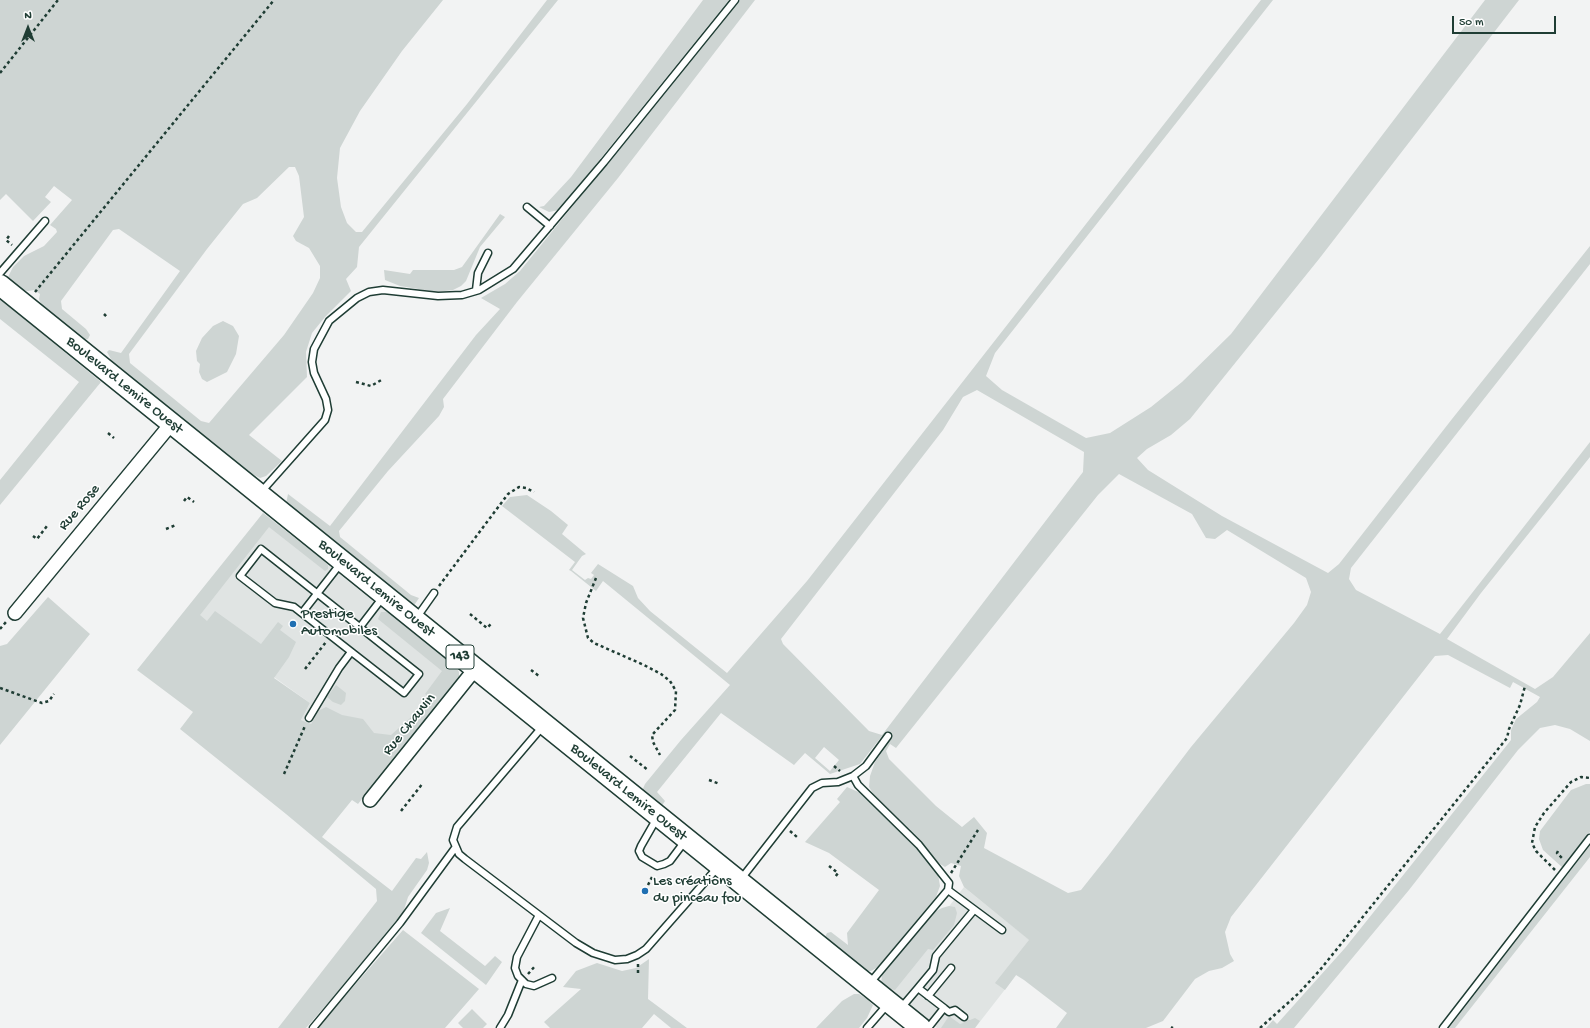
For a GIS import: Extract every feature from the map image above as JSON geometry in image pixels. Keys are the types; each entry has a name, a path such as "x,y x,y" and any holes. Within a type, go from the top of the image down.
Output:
{"main road":[{"name":"Boulevard Lemire Ouest","path":"0,285 258,495 921,1028"}],"street":[{"name":"Rue Rose","path":"15,613 171,424"},
{"name":"Rue Chauvin","path":"370,800 475,669"}],"lane":[{"path":"258,495 325,420 328,410 326,399 314,373 312,362 314,349 329,321 357,298 369,292 383,290 449,296 476,290 513,269 604,162 735,0"},
{"path":"527,208 550,226"},
{"path":"0,273 46,221"},
{"path":"476,290 478,273 488,253"},
{"path":"261,549 419,674 404,693 302,613 294,607 275,604 240,576 261,549"},
{"path":"302,613 342,562"},
{"path":"415,620 434,593"},
{"path":"360,627 384,596"},
{"path":"308,718 339,668 351,652"},
{"path":"544,725 457,827 454,840 455,848 465,859 576,943 593,953 606,958 627,959 637,955 651,944 719,865"},
{"path":"739,882 812,788 822,783 838,782 853,776 866,766 888,736"},
{"path":"853,776 858,785 919,846 949,883 948,890 868,985"},
{"path":"658,816 641,846 640,851 642,857 657,866 664,864 670,860 686,839"},
{"path":"1443,1028 1590,838"},
{"path":"313,1028 400,923 455,848"},
{"path":"948,890 1002,930"},
{"path":"867,1028 918,988 933,970 936,956 974,910"},
{"path":"539,915 517,957 515,968 518,976 526,984 534,986 552,978"},
{"path":"928,996 951,968"},
{"path":"500,1028 508,1015 522,980"},
{"path":"918,988 949,1012 956,1010 964,1017"},
{"path":"928,1028 944,1008"}],"path":[{"path":"0,73 58,0"},
{"path":"24,305 274,0"},
{"path":"104,314 108,318"},
{"path":"356,382 371,386 378,384 383,379"},
{"path":"108,432 114,438"},
{"path":"434,593 508,494 519,488 526,488 534,492"},
{"path":"184,501 187,496 194,502"},
{"path":"166,529 176,525"},
{"path":"34,536 37,539 47,526"},
{"path":"592,578 596,579 586,603 583,618 588,638 594,643 644,664 662,674 670,681 676,691 675,710 652,735 653,742 660,754"},
{"path":"470,614 487,628 491,624"},
{"path":"306,669 331,636"},
{"path":"531,670 539,676"},
{"path":"1260,1028 1299,993 1320,970 1508,738 1509,728 1526,686"},
{"path":"0,688 42,703 49,701 54,694"},
{"path":"284,774 308,718"},
{"path":"630,756 648,770"},
{"path":"1561,875 1536,851 1532,843 1533,834 1544,813 1571,782 1580,778 1590,778"},
{"path":"709,780 720,784"},
{"path":"401,811 423,783"},
{"path":"946,879 978,830"},
{"path":"829,866 838,873 835,877"}],"shaded area":[{"path":"0,0 443,0 402,51 360,111 340,148 337,178 341,207 347,223 356,232 362,232 467,104 547,0 558,0 359,247 357,267 346,279 351,291 325,317 312,333 306,352 307,377 249,435 282,461 266,476 260,478 248,472 113,363 107,352 109,350 121,353 180,271 119,229 113,230 61,301 62,309 86,329 90,335 88,339 83,340 41,304 39,299 40,294 34,290 22,290 8,277 13,267 24,256 44,246 57,232 56,229 50,225 72,200 54,186 45,197 51,202 33,221 6,194 0,200","holes":["289,167 295,167 299,176 304,217 293,236 296,241 309,248 320,266 320,278 313,293 284,335 209,423 201,421 130,363 129,354 207,249 243,204 257,198"]},
{"path":"703,0 729,0 559,210 549,212 539,207 544,206 571,177"},
{"path":"740,0 755,0 618,178 517,302 443,399 444,407 439,416 388,471 339,531 340,537 411,595 419,598 413,607 286,504 288,494 330,526 476,335 500,309 481,298 505,284 520,271"},
{"path":"1261,0 1273,0 995,353 986,376 1002,390 1086,438 1110,433 1151,407 1182,382 1231,334 1485,0 1519,0 1319,259 1190,419 1171,435 1147,449 1137,458 1148,470 1222,516 1328,573 1339,564 1590,246 1590,264 1351,568 1349,579 1356,590 1440,634 1590,442 1590,457 1481,593 1447,639 1535,689 1553,677 1590,633 1590,741 1570,729 1555,725 1540,728 1518,750 1409,890 1294,1028 1266,1028 1273,1020 1277,1024 1345,948 1511,740 1511,730 1516,719 1537,702 1540,697 1513,682 1510,688 1448,655 1435,656 1231,917 1225,932 1230,954 1234,961 1222,968 1209,971 1195,979 1163,1021 1146,1028 1056,1028 1067,1013 1024,980 1016,975 1005,990 995,983 1029,940 964,887 959,876 961,866 951,863 945,867 937,862 874,795 869,787 870,776 875,762 889,742 882,736 860,764 830,774 805,753 794,765 721,713 657,792 665,801 661,807 642,791 645,784 681,740 730,685 603,581 596,591 569,570 575,562 502,506 510,497 527,495 551,511 568,525 562,534 586,554 582,556 572,570 585,580 588,578 591,579 594,575 591,573 598,564 633,586 638,598 650,611 727,673 807,581","holes":["977,390 1084,452 1083,472 882,735 869,731 783,644 781,639 943,430 963,397","1119,474 1192,514 1206,538 1215,539 1227,530 1306,578 1311,592 1307,605 1294,623 1191,747 1081,890 1068,893 984,848 987,833 974,817 962,827 936,806 889,759 886,751 890,744 896,748 1098,495","824,747 839,760 830,771 815,758"]},
{"path":"500,214 505,217 480,247 466,281 461,286 453,290 437,292 400,286 385,280 384,270 410,274 413,270 454,270 462,267"},
{"path":"0,299 101,382 0,505 0,480 79,382 0,319"},
{"path":"223,321 233,326 239,336 236,354 227,372 207,382 202,379 199,372 200,364 197,361 196,351 202,338 213,326"},
{"path":"263,513 457,668 385,758 318,711 311,724 301,720 310,703 189,616"},
{"path":"263,513 323,560 328,565 328,569 325,571 269,527 200,615 207,621 215,611 261,644 278,622 283,626 280,630 296,642 289,657 274,678 310,703 301,720 311,724 318,711 326,707 342,715 363,719 374,733 391,735 417,712 429,697 425,694 442,671 378,619 381,612 388,612 457,668 459,672 459,677 358,804 352,800 322,837 392,891 416,858 421,859 427,852 429,863 427,870 408,897 403,913 377,947 306,1028 278,1028 377,901 376,889 180,729 193,712 137,670"},
{"path":"48,597 90,634 0,745 0,646 7,644"},
{"path":"336,685 346,693 345,701 341,705 333,702 327,697"},
{"path":"1586,784 1590,784 1590,832 1563,868 1543,850 1539,839 1540,831 1571,790"},
{"path":"847,787 863,794 924,856 938,874 940,886 936,897 878,967 871,971 867,971 825,937 827,933 831,932 848,945 847,933 879,890 829,853 805,842 840,802 837,799"},
{"path":"1590,844 1590,857 1455,1028 1449,1028"},
{"path":"964,887 1038,947 975,1028 937,1028 886,988"},
{"path":"949,906 955,907 957,913 954,925 933,950 928,949 895,990 886,988 881,984 882,975 934,912"},
{"path":"450,908 440,931 485,966 495,956 502,962 486,985 421,933 436,913"},
{"path":"403,930 479,989 445,1028 317,1028"},
{"path":"649,959 648,999 687,1028 671,1028 654,1014 642,1028 550,1028 544,1022 581,989 563,987 576,971 597,963 622,971 636,968"},
{"path":"854,994 859,994 873,1005 867,1018 859,1028 816,1028 842,1001"},
{"path":"472,1009 487,1024 483,1028 463,1028 458,1023"},
{"path":"949,1016 960,1024 967,1019 970,1020 975,1018 980,1021 975,1028 941,1028"}],"place":[{"name":"Prestige Automobiles","path":"293,624"},
{"name":"Les créations du pinceau fou","path":"645,891"}]}
